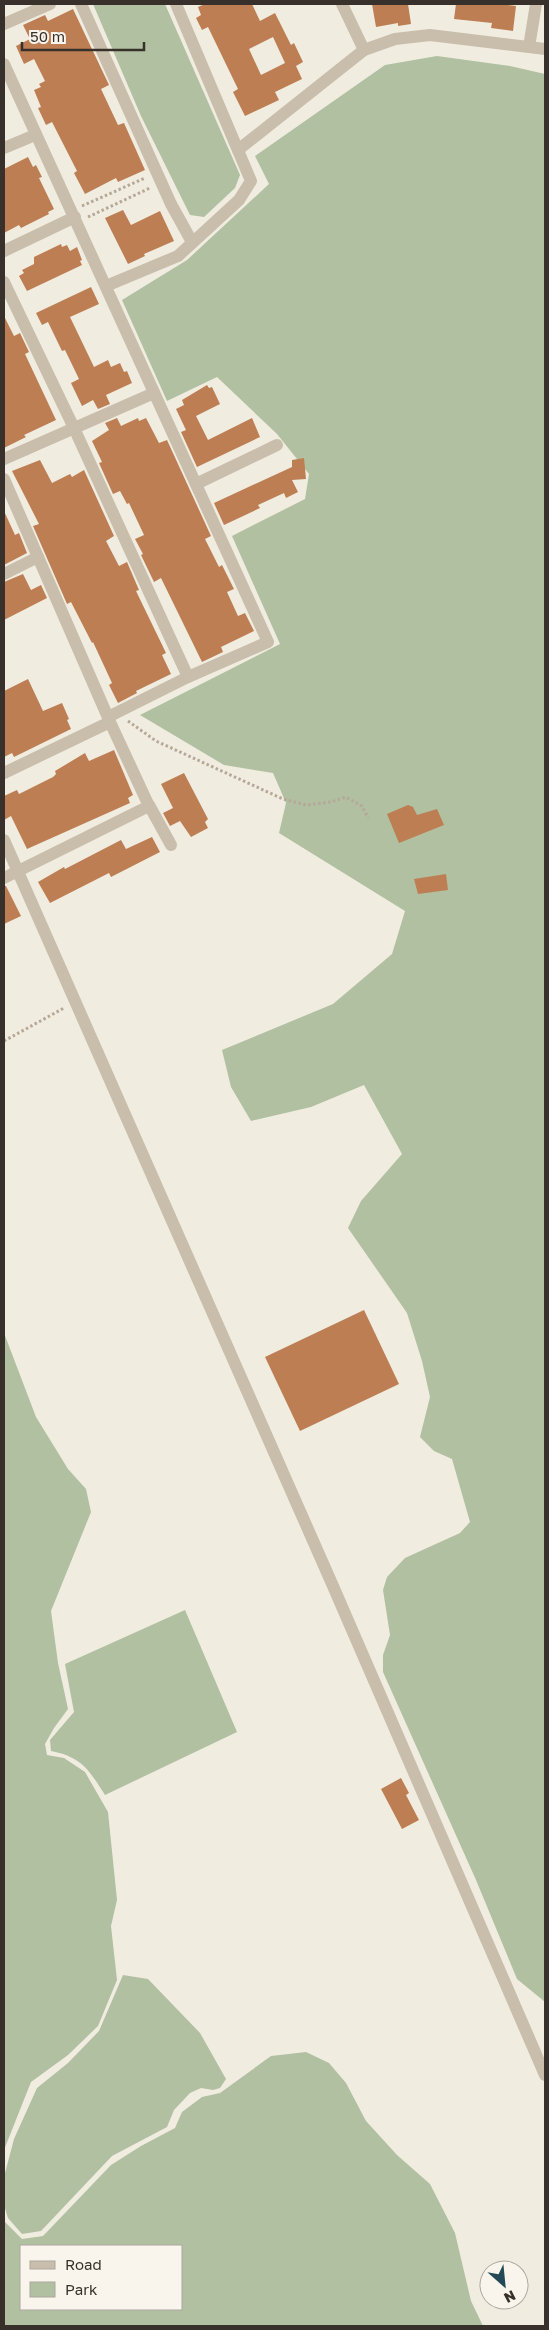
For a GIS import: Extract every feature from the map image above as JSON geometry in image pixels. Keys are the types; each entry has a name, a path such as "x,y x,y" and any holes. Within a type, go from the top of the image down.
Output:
{"street":[{"path":"4,24 50,4"},
{"path":"81,4 159,177 192,242"},
{"path":"106,286 178,256 239,200 251,181 176,4"},
{"path":"342,4 364,50"},
{"path":"529,47 536,4"},
{"path":"238,150 364,50 395,39 430,35 545,49"},
{"path":"4,64 268,642 188,677 4,773"},
{"path":"4,148 35,134"},
{"path":"4,251 74,217"},
{"path":"4,282 74,428 188,677"},
{"path":"4,459 154,393"},
{"path":"196,484 277,445"},
{"path":"4,479 112,717 149,805 171,845"},
{"path":"4,574 38,557"},
{"path":"4,878 149,805"},
{"path":"4,840 333,1586 545,2075"}],"path":[{"path":"74,217 159,177"},
{"path":"74,217 159,177"},
{"path":"112,717 156,741 283,799 306,805 331,802 346,797 362,806 368,818"},
{"path":"4,1041 76,1002"}],"green space":[{"path":"93,4 165,4 240,175 235,188 204,217 190,215 141,116"},
{"path":"437,56 510,66 545,74 545,2002 517,1979 476,1880 383,1672 383,1655 390,1635 383,1590 387,1577 405,1558 460,1533 470,1522 452,1459 434,1451 420,1437 430,1397 422,1361 407,1313 348,1228 361,1201 402,1154 364,1085 311,1107 251,1121 231,1087 222,1050 333,1004 392,954 405,911 279,833 286,803 273,773 224,765 140,715 280,644 232,536 305,499 309,474 277,434 217,377 167,401 122,300 187,260 269,184 255,156 385,65"},
{"path":"4,1333 36,1417 68,1469 86,1489 91,1512 51,1611 58,1663 68,1709 45,1744 47,1755 64,1758 85,1772 108,1812 117,1900 111,1926 117,1980 98,2026 68,2055 31,2082 4,2150"},
{"path":"185,1610 237,1732 105,1795 84,1766 70,1757 51,1751 50,1740 74,1712 65,1664"},
{"path":"123,1975 148,1979 200,2033 226,2079 220,2088 213,2090 201,2088 190,2093 174,2110 167,2127 112,2156 41,2231 22,2234 8,2218 4,2205 4,2177 14,2139 37,2088 68,2063 99,2031"},
{"path":"306,2052 329,2063 346,2083 366,2121 397,2155 430,2184 455,2233 471,2301 483,2326 4,2326 4,2221 22,2239 43,2236 111,2165 175,2128 182,2112 202,2097 220,2093 271,2056"}],"building":[{"path":"205,4 252,4 260,21 275,13 291,45 294,43 303,62 296,66 302,79 275,92 279,100 245,116 233,92 238,89 208,27 202,30 196,18 201,15 198,7","holes":["273,37 285,63 261,75 249,49"]},
{"path":"372,4 408,4 411,24 398,26 398,23 376,27"},
{"path":"456,4 516,6 513,31 491,28 492,23 454,19"},
{"path":"73,9 109,85 101,89 118,125 124,123 145,170 118,182 116,178 85,194 74,173 77,171 52,122 46,125 38,108 41,107 34,90 41,87 39,84 45,81 34,59 24,64 16,46 30,39 23,25 45,15 48,21"},
{"path":"28,157 33,167 36,165 42,177 39,178 54,209 48,212 49,214 21,228 19,225 4,233 4,169"},
{"path":"123,210 131,225 160,211 174,241 144,254 145,256 128,264 105,218"},
{"path":"61,244 62,247 67,245 70,251 77,247 82,265 27,291 19,276 24,273 22,270 34,264 34,257"},
{"path":"91,287 99,304 70,317 94,367 108,360 111,367 120,363 124,372 127,371 132,383 106,395 110,404 98,409 93,400 82,406 71,383 79,379 65,350 62,351 48,322 42,325 36,313"},
{"path":"4,316 14,336 20,333 29,352 25,354 56,420 24,435 26,437 4,448"},
{"path":"207,385 209,388 212,387 220,404 196,416 208,440 252,418 260,437 197,467 181,432 186,430 176,409 184,405 182,400"},
{"path":"117,418 121,426 138,418 139,421 146,418 159,443 167,440 211,536 205,539 219,567 222,565 234,589 227,592 238,616 245,613 254,631 221,647 223,652 202,662 161,578 154,582 141,555 143,554 135,539 144,535 129,503 127,504 120,491 113,494 99,463 102,462 92,441 109,430 105,423"},
{"path":"304,458 306,479 292,480 298,492 286,498 284,493 258,505 260,508 224,525 214,503 292,467 292,460"},
{"path":"40,460 52,483 70,474 72,477 84,470 114,536 106,541 119,566 127,562 139,590 136,591 166,653 162,655 171,674 136,691 137,693 118,703 109,685 112,683 93,642 71,602 67,604 33,526 39,524 12,471"},
{"path":"4,511 15,535 19,533 27,553 4,565"},
{"path":"23,574 31,590 41,585 47,598 4,620 4,582"},
{"path":"28,679 43,711 62,703 71,729 14,757 12,753 4,757 4,691"},
{"path":"114,750 133,795 128,798 130,803 27,849 11,816 4,820 4,796 17,790 19,794 53,777 56,774 55,771 85,753 89,761"},
{"path":"184,773 208,819 205,822 208,828 191,837 180,821 170,826 163,813 173,808 161,784"},
{"path":"408,805 413,807 417,815 437,809 444,825 399,843 387,814"},
{"path":"152,837 160,852 111,877 109,873 50,903 38,882 64,867 65,869 121,840 126,849"},
{"path":"446,874 448,890 418,894 414,879"},
{"path":"4,886 6,886 21,916 4,924"},
{"path":"364,1310 399,1384 300,1431 265,1357"},
{"path":"401,1778 409,1793 406,1795 419,1820 402,1829 381,1789"}]}
